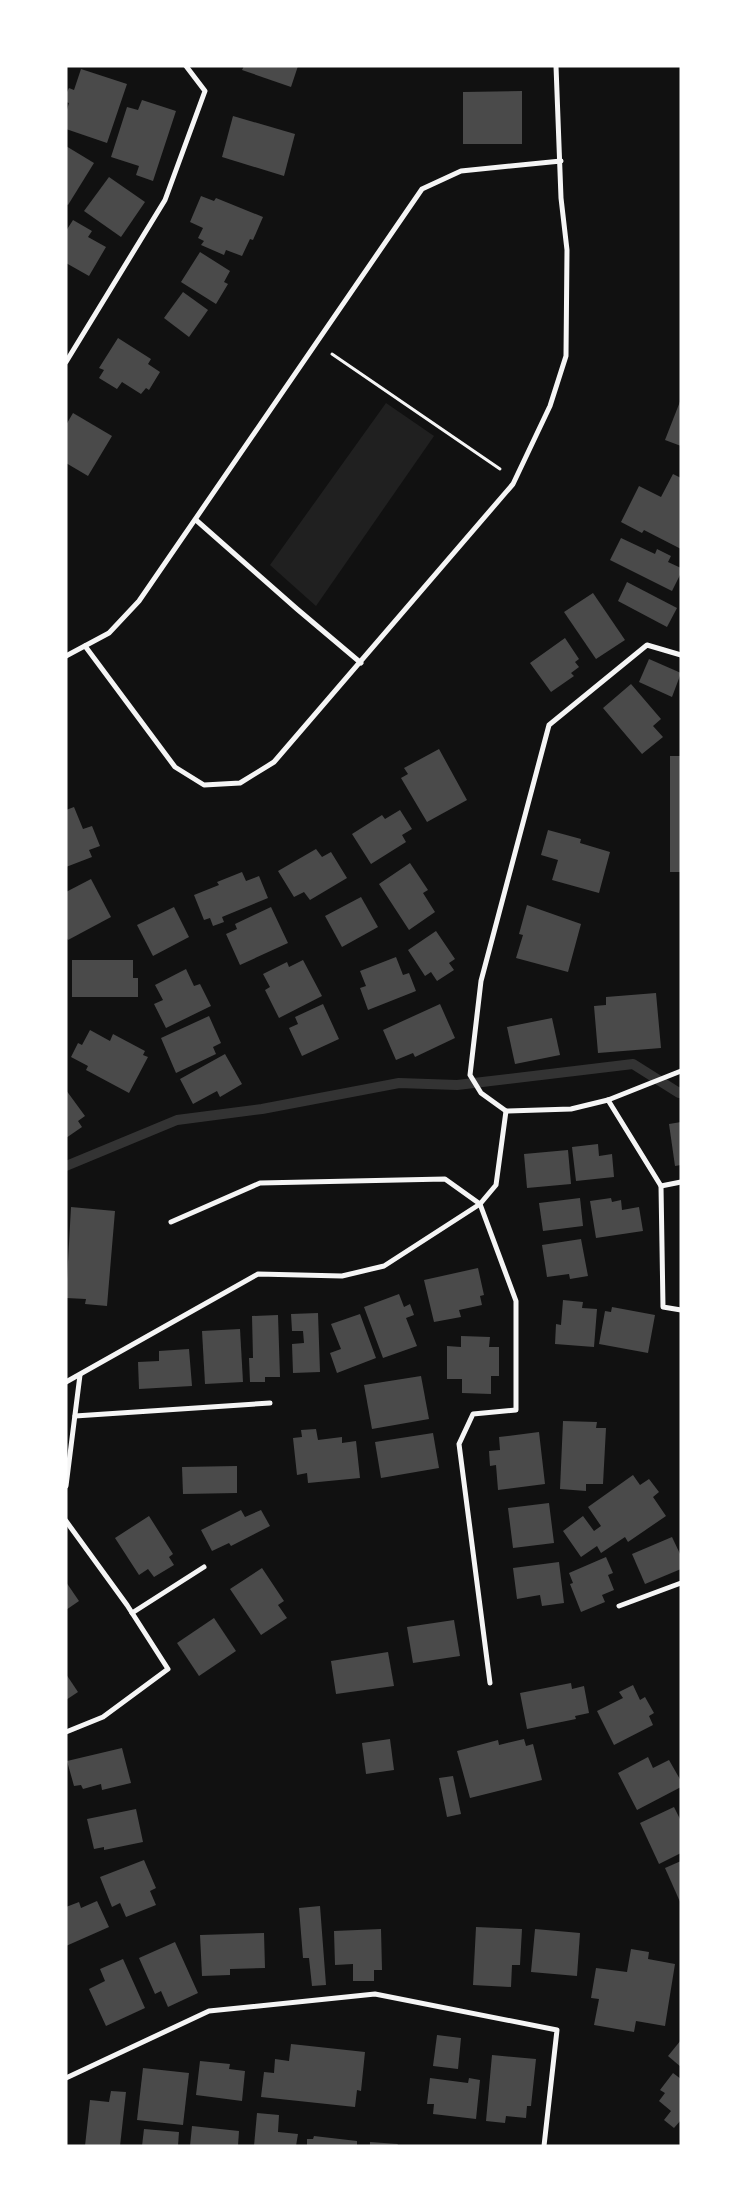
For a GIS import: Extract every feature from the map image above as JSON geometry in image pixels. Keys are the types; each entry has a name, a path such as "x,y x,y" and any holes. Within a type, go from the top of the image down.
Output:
{"street":[{"path":"66,362 165,200 204,91 186,66"},
{"path":"85,646 175,767 204,785 240,783 274,762 515,479 550,406 566,356 567,250 561,198 556,66"},
{"path":"66,656 109,633 139,601 422,189 460,171 560,161"},
{"path":"196,520 297,610 361,662"},
{"path":"681,656 647,645 549,725 481,981 470,1075 481,1092 506,1111 571,1109 608,1100 681,1071"},
{"path":"608,1100 661,1186 663,1307 681,1310"},
{"path":"66,1382 258,1274 342,1276 384,1266 480,1204 496,1185 506,1111"},
{"path":"171,1222 260,1183 445,1180 480,1204 516,1301 516,1410 473,1414 459,1444 490,1683"},
{"path":"661,1186 681,1182"},
{"path":"66,1486 80,1375"},
{"path":"75,1416 270,1403"},
{"path":"66,1521 132,1613 168,1669 103,1718 66,1732"},
{"path":"132,1613 204,1567"},
{"path":"619,1606 681,1584"},
{"path":"66,2078 209,2012 375,1994 557,2030 544,2146"}],"path":[{"path":"316,344 515,479"}],"shaded area":[{"path":"386,403 434,436 316,606 270,565"}],"building":[{"path":"244,66 298,66 291,87 242,70"},
{"path":"81,69 127,84 107,143 66,129 66,113 69,103 66,102 66,94 69,88 74,90"},
{"path":"522,91 522,144 463,144 463,92"},
{"path":"142,100 176,111 153,181 136,175 139,166 111,157 127,107 138,110"},
{"path":"233,116 295,134 284,176 222,157"},
{"path":"66,146 94,163 68,205 66,204"},
{"path":"109,177 145,202 121,237 84,211"},
{"path":"201,196 214,201 216,198 263,217 253,240 250,239 242,256 226,250 224,255 201,245 204,241 198,238 203,228 190,222"},
{"path":"73,220 92,231 88,237 106,247 89,276 66,263 66,231"},
{"path":"200,252 230,271 224,282 228,284 216,304 181,282"},
{"path":"183,292 208,310 189,337 164,318"},
{"path":"118,338 151,359 148,364 160,372 149,390 146,388 141,394 122,382 117,389 99,378 104,370 99,368"},
{"path":"681,399 681,446 665,440"},
{"path":"73,413 112,436 88,476 66,463 66,425"},
{"path":"673,474 681,478 681,549 644,530 642,533 621,522 639,486 661,497"},
{"path":"621,538 655,554 657,549 671,556 668,562 681,568 681,573 672,591 610,560"},
{"path":"627,582 677,608 667,627 618,601"},
{"path":"593,593 625,640 596,659 564,612"},
{"path":"565,638 579,659 575,662 579,667 571,673 574,676 551,692 530,663"},
{"path":"649,659 681,673 672,697 639,682"},
{"path":"631,684 661,719 653,726 663,737 642,754 603,708"},
{"path":"439,749 467,800 427,822 401,778 408,774 404,768"},
{"path":"670,756 681,756 681,872 670,872"},
{"path":"74,807 83,829 92,826 100,846 89,850 92,857 66,867 66,810"},
{"path":"400,810 412,829 402,835 406,842 371,864 352,834 382,815 385,819"},
{"path":"548,830 581,839 580,843 610,852 599,893 552,880 558,860 541,855"},
{"path":"316,849 322,857 331,852 347,878 310,900 304,892 294,897 278,871"},
{"path":"410,863 428,890 423,893 435,912 409,930 379,884"},
{"path":"242,872 246,881 259,876 268,898 222,917 224,922 213,926 210,918 204,920 194,895 219,885 217,882"},
{"path":"91,879 111,917 68,940 66,937 66,892"},
{"path":"361,897 378,927 342,947 325,916"},
{"path":"527,905 581,924 568,972 516,958 523,935 519,934"},
{"path":"174,907 189,937 153,956 137,925"},
{"path":"271,907 288,943 240,965 226,934 237,929 235,924"},
{"path":"436,931 455,959 449,963 454,970 437,981 431,972 425,976 408,950"},
{"path":"396,957 403,975 409,973 416,991 368,1010 360,988 366,986 360,971"},
{"path":"72,960 133,960 133,978 138,978 138,997 72,997"},
{"path":"303,960 322,996 279,1018 265,990 270,987 263,974 287,962 289,967"},
{"path":"186,969 194,986 200,984 211,1006 166,1028 154,1004 163,1000 155,985"},
{"path":"656,993 661,1048 598,1053 594,1006 606,1005 606,997"},
{"path":"323,1004 339,1039 302,1056 289,1028 298,1024 295,1017"},
{"path":"440,1004 455,1038 415,1057 413,1053 396,1060 383,1030"},
{"path":"209,1016 221,1043 213,1047 216,1054 176,1073 161,1038"},
{"path":"552,1018 560,1055 515,1064 507,1027"},
{"path":"90,1030 110,1041 113,1034 145,1051 143,1055 148,1057 129,1093 86,1070 88,1066 71,1057 78,1043 82,1045"},
{"path":"225,1054 242,1084 220,1097 217,1091 193,1104 180,1079"},
{"path":"66,1090 85,1116 78,1121 82,1127 66,1138"},
{"path":"681,1122 681,1165 675,1166 669,1124"},
{"path":"598,1144 599,1156 612,1154 614,1177 576,1181 572,1147"},
{"path":"568,1150 571,1184 527,1188 524,1154"},
{"path":"580,1198 583,1226 543,1231 539,1203"},
{"path":"611,1198 612,1202 621,1200 622,1210 639,1207 643,1231 596,1238 590,1201"},
{"path":"71,1207 115,1211 107,1306 85,1304 86,1299 66,1298"},
{"path":"581,1239 588,1276 570,1279 569,1274 547,1277 542,1245"},
{"path":"478,1268 484,1295 480,1296 482,1305 459,1310 461,1317 434,1322 424,1280"},
{"path":"399,1294 404,1307 410,1304 414,1315 406,1318 417,1346 383,1358 364,1307"},
{"path":"563,1300 583,1302 582,1308 597,1309 594,1347 555,1344 556,1324 561,1325"},
{"path":"612,1307 655,1315 648,1353 599,1344 605,1311 611,1312"},
{"path":"318,1313 320,1372 293,1373 292,1344 304,1343 303,1331 292,1331 291,1314"},
{"path":"360,1314 376,1358 337,1373 330,1353 341,1349 331,1324"},
{"path":"278,1315 280,1377 265,1377 265,1382 250,1382 249,1358 253,1358 252,1316"},
{"path":"240,1329 243,1382 205,1384 202,1331"},
{"path":"461,1336 490,1337 489,1347 499,1347 499,1376 491,1376 491,1394 462,1393 462,1379 447,1379 447,1346 461,1347"},
{"path":"189,1349 192,1386 139,1389 138,1362 159,1361 159,1351"},
{"path":"421,1376 429,1419 372,1429 364,1385"},
{"path":"563,1421 597,1422 596,1428 606,1428 603,1484 586,1484 586,1491 560,1489"},
{"path":"316,1429 318,1440 342,1437 342,1443 356,1441 360,1478 308,1483 307,1473 297,1475 293,1438 302,1437 301,1430"},
{"path":"539,1432 545,1484 498,1490 496,1465 490,1466 489,1451 500,1450 499,1437"},
{"path":"433,1433 439,1468 381,1478 375,1442"},
{"path":"237,1466 237,1493 183,1494 182,1467"},
{"path":"633,1475 640,1485 649,1479 659,1492 653,1497 666,1516 628,1542 625,1537 601,1553 597,1546 581,1557 563,1531 583,1516 594,1531 601,1526 588,1507"},
{"path":"549,1503 554,1543 513,1548 508,1508"},
{"path":"241,1510 245,1517 261,1510 270,1526 231,1546 229,1543 212,1551 201,1530"},
{"path":"149,1516 173,1554 169,1557 174,1565 154,1577 148,1569 139,1575 115,1538"},
{"path":"672,1537 681,1556 681,1569 645,1584 632,1554"},
{"path":"606,1557 613,1573 608,1575 614,1590 602,1595 605,1602 581,1612 570,1584 573,1583 569,1573"},
{"path":"559,1562 564,1603 542,1606 540,1595 517,1599 513,1568"},
{"path":"262,1568 284,1601 278,1605 287,1618 261,1635 230,1589"},
{"path":"66,1582 79,1601 66,1610"},
{"path":"214,1618 236,1651 199,1676 177,1643"},
{"path":"454,1620 460,1656 413,1663 407,1627"},
{"path":"388,1652 394,1686 336,1694 331,1661"},
{"path":"66,1674 78,1692 66,1700"},
{"path":"571,1683 572,1689 584,1686 589,1713 575,1716 576,1719 527,1729 520,1693"},
{"path":"633,1685 640,1700 645,1697 654,1713 649,1716 653,1725 614,1745 597,1711 623,1698 619,1692"},
{"path":"390,1739 394,1770 366,1774 362,1743"},
{"path":"524,1739 526,1746 533,1744 542,1780 470,1798 457,1751 498,1740 499,1745"},
{"path":"122,1748 131,1783 102,1790 101,1784 83,1789 81,1785 74,1786 67,1761"},
{"path":"648,1757 653,1768 669,1760 681,1781 681,1787 637,1810 618,1773"},
{"path":"453,1776 461,1814 447,1817 439,1778"},
{"path":"674,1807 681,1821 681,1853 659,1864 640,1823"},
{"path":"136,1809 143,1842 104,1850 104,1847 94,1849 87,1819"},
{"path":"144,1860 156,1888 150,1891 156,1905 126,1917 120,1903 112,1907 100,1877"},
{"path":"681,1861 681,1904 665,1868"},
{"path":"97,1901 109,1927 66,1946 66,1907 79,1902 81,1908"},
{"path":"320,1906 326,1985 312,1986 309,1958 303,1958 299,1908"},
{"path":"476,1927 522,1929 520,1965 512,1965 511,1987 473,1985"},
{"path":"381,1929 382,1970 374,1970 374,1981 353,1981 353,1964 335,1965 334,1931"},
{"path":"535,1929 580,1933 577,1976 531,1972"},
{"path":"264,1933 265,1968 230,1969 230,1975 202,1976 200,1935"},
{"path":"175,1942 198,1993 168,2007 161,1991 155,1994 139,1958"},
{"path":"631,1949 649,1952 648,1959 675,1964 665,2026 636,2021 634,2032 594,2025 599,1999 591,1998 596,1968 627,1972"},
{"path":"123,1959 145,2008 106,2026 89,1989 105,1981 100,1969"},
{"path":"437,2035 461,2038 458,2069 433,2066"},
{"path":"681,2040 681,2067 668,2056"},
{"path":"291,2044 365,2052 361,2091 357,2090 355,2107 261,2097 264,2072 274,2073 275,2059 289,2061"},
{"path":"492,2055 536,2059 531,2106 527,2106 526,2118 506,2116 505,2123 486,2121"},
{"path":"200,2061 230,2064 229,2069 245,2071 242,2101 196,2095"},
{"path":"143,2068 189,2073 183,2125 137,2120"},
{"path":"673,2073 681,2079 681,2120 674,2128 664,2120 671,2111 659,2101 665,2093 660,2090"},
{"path":"430,2078 468,2083 469,2078 480,2080 476,2119 433,2114 434,2104 427,2104"},
{"path":"111,2091 126,2092 120,2146 85,2146 90,2100 109,2102"},
{"path":"257,2113 279,2115 278,2132 298,2134 296,2146 254,2146"},
{"path":"192,2126 239,2131 238,2146 190,2146"},
{"path":"144,2129 179,2132 178,2146 142,2146"},
{"path":"314,2136 357,2141 357,2146 307,2146 307,2139 313,2139"},
{"path":"370,2142 398,2144 397,2146 370,2146"}],"waterway":[{"path":"66,1166 177,1120 262,1109 399,1083 457,1085 633,1064 679,1093 681,1092"}]}
